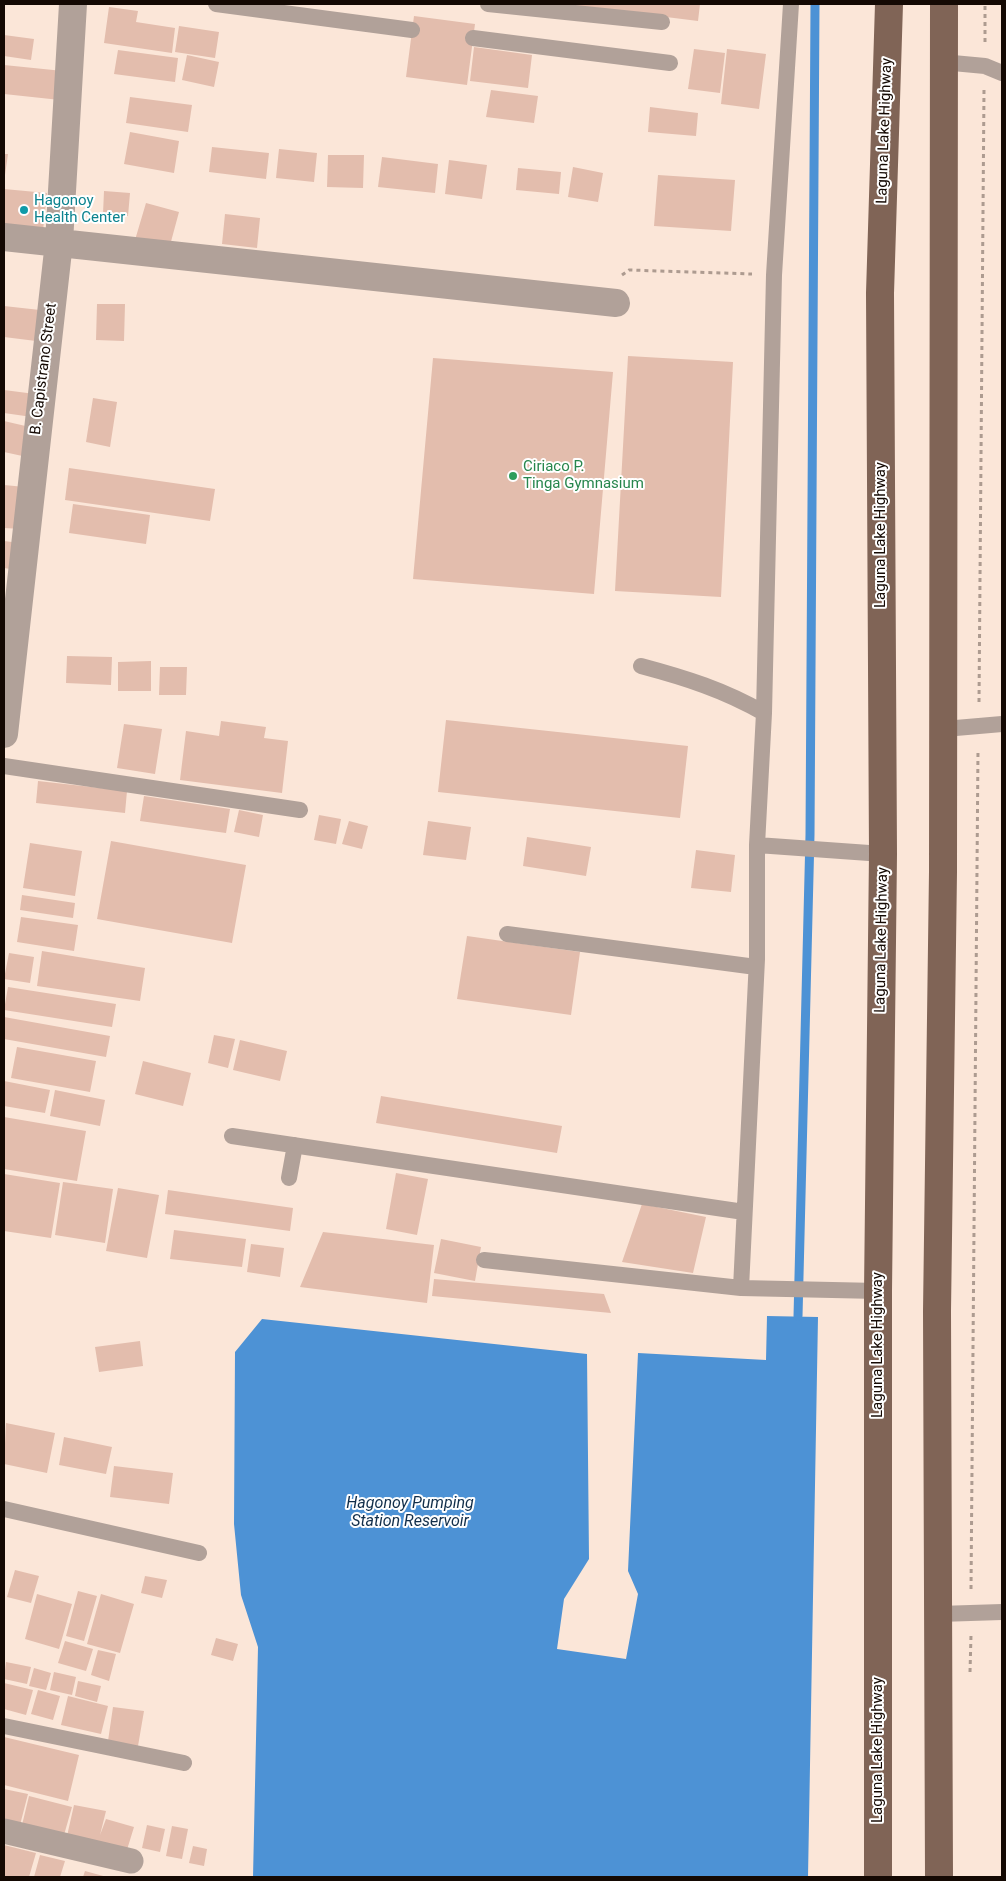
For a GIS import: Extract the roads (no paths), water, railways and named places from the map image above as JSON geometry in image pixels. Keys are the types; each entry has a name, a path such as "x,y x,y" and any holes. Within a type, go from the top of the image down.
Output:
{"main road":[{"name":"Laguna Lake Highway","path":"878,1877 878,1291 883,854 880,293 889,4"},
{"path":"939,1877 937,1311 944,729 942,62 944,4"}],"street":[{"name":"B. Capistrano Street","path":"4,734 59,242 72,4"},
{"path":"4,237 616,303"},
{"path":"4,1831 131,1861"}],"lane":[{"path":"216,4 412,30"},
{"path":"488,4 662,22"},
{"path":"741,1288 756,967 757,845 764,713 774,275 791,4"},
{"path":"473,38 670,63"},
{"path":"942,62 985,66 1002,73"},
{"path":"641,666 694,681 735,696 764,713"},
{"path":"944,729 1002,724"},
{"path":"4,766 300,810"},
{"path":"757,845 883,854"},
{"path":"507,934 756,967"},
{"path":"232,1136 744,1212"},
{"path":"289,1178 295,1144"},
{"path":"484,1260 741,1288 878,1291"},
{"path":"4,1509 199,1553"},
{"path":"939,1614 1002,1612"},
{"path":"4,1726 184,1763"}],"water":[{"name":"Hagonoy Pumping Station Reservoir","path":"767,1316 818,1317 808,1877 253,1877 258,1647 241,1595 234,1524 235,1352 262,1319 587,1354 589,1559 564,1599 557,1649 626,1659 638,1594 628,1571 638,1353 766,1360"}],"waterway":[{"path":"798,1316 810,835 815,4"}],"place":[{"name":"Hagonoy Health Center","path":"24,210"},
{"name":"Ciriaco P. Tinga Gymnasium","path":"513,476"}]}
